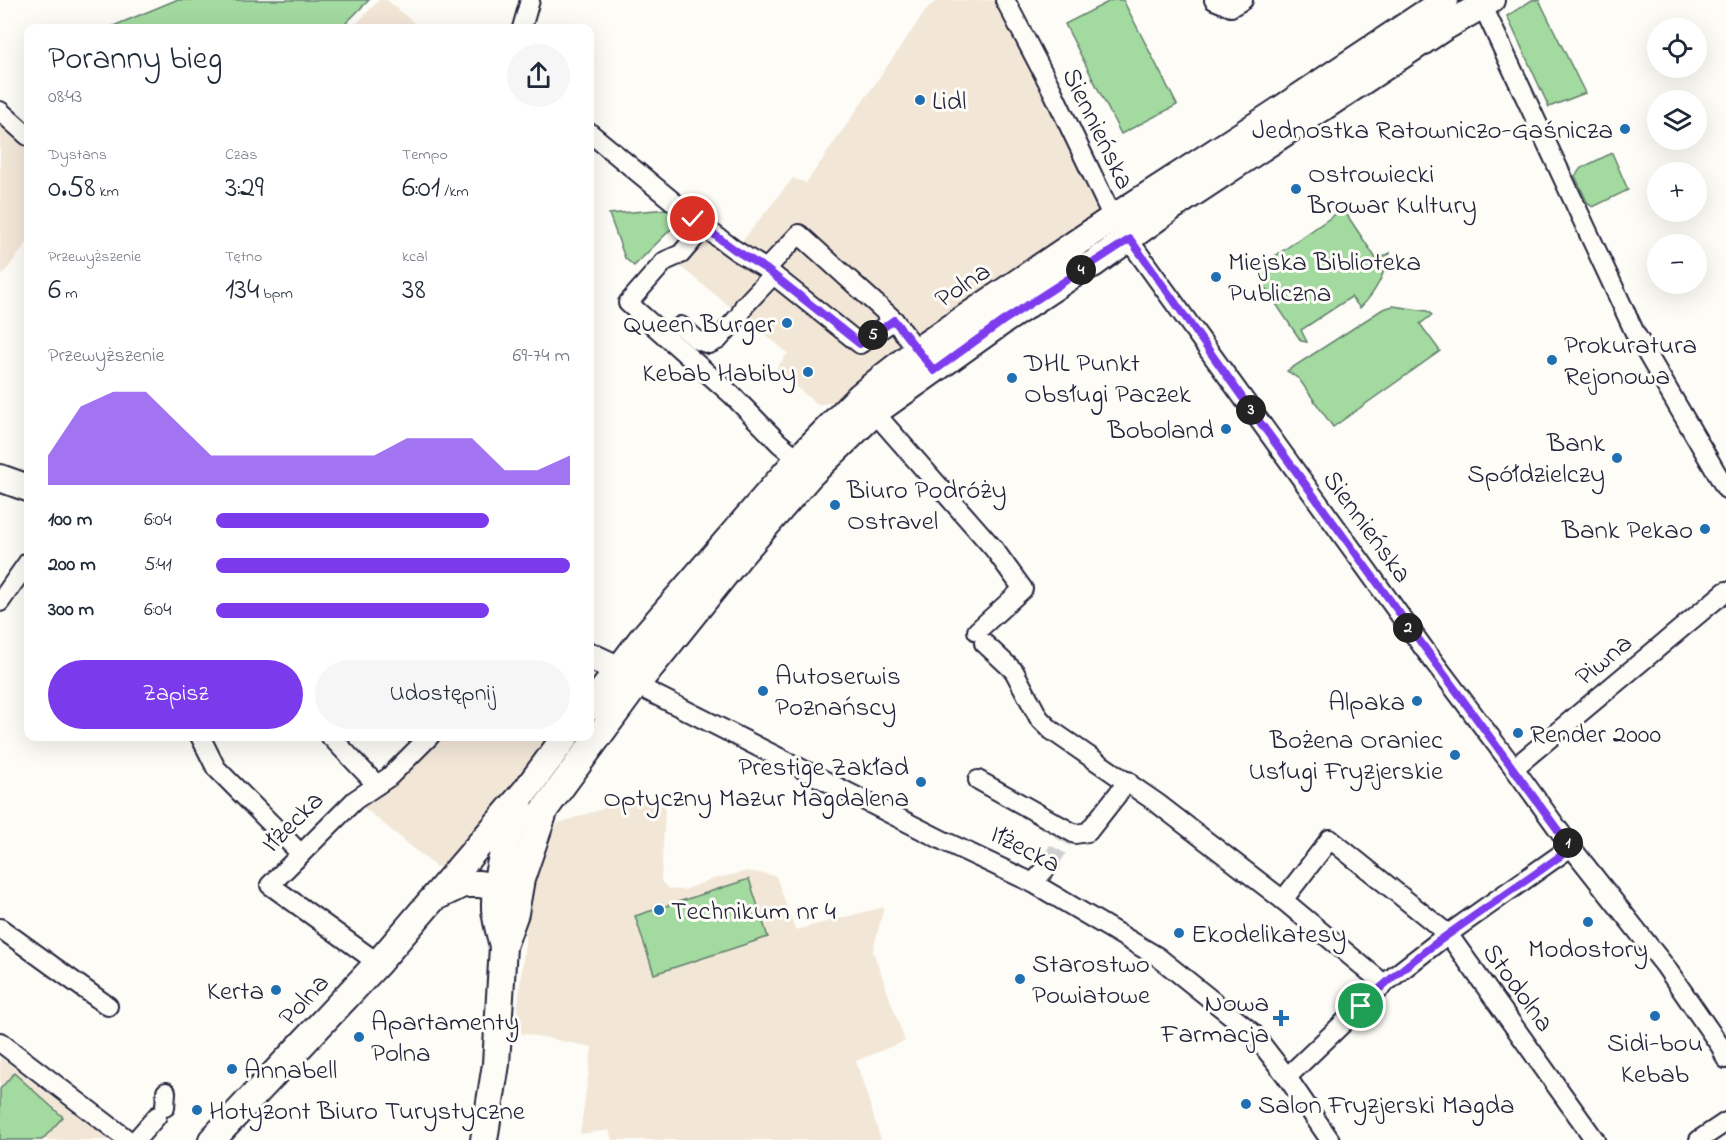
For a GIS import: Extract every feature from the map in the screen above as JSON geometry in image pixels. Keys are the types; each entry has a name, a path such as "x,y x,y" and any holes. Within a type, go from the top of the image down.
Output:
{"street":[{"path":"523,24 530,0"},
{"name":"Siennieńska","path":"1005,0 1052,90 1113,218 1571,848 1665,966 1721,1047 1726,1059"},
{"path":"1214,0 1231,7 1243,0"},
{"name":"Polna","path":"594,702 613,678 765,512 810,475 867,404 918,350 1113,218 1445,0"},
{"path":"1485,2 1635,333 1726,489"},
{"name":"Polna","path":"765,512 798,459 867,404 934,371 1003,321 1130,239 1189,196 1485,2"},
{"path":"0,111 24,132"},
{"path":"594,136 704,227 770,272 860,344 894,320"},
{"path":"704,227 681,254 665,261 628,303 732,395 798,459"},
{"path":"681,326 697,340 709,344 718,340 740,315 744,306 799,234 894,320 934,371"},
{"path":"867,404 994,549 1023,589 980,637 1014,671 1039,718 1051,730 1128,781 1283,900 1384,984"},
{"path":"0,478 24,487"},
{"path":"0,602 24,568"},
{"name":"Piwna","path":"1514,768 1726,591"},
{"name":"Iłżecka","path":"594,660 613,678 743,738 933,836 1033,883 1158,957 1253,1033 1287,1077 1330,1140"},
{"path":"594,715 613,678"},
{"path":"202,741 216,768 301,854"},
{"path":"335,741 377,785"},
{"name":"Iłżecka","path":"378,963 270,885 355,800 389,777 425,741"},
{"name":"Polna","path":"212,1140 378,963 435,898 527,789 562,741"},
{"path":"506,877 580,741"},
{"path":"978,780 1066,832 1075,834 1088,832 1128,781"},
{"path":"484,1140 496,1064 503,946 515,914 506,877 515,818 527,789"},
{"name":"Stodolna","path":"1283,900 1330,839 1448,934 1595,1140"},
{"path":"1287,1077 1384,984 1448,934 1571,848"},
{"path":"464,863 478,861 506,877"},
{"path":"1033,883 1049,865"},
{"name":"Polna","path":"435,898 463,884 479,884 506,877"},
{"path":"0,928 108,1006"},
{"path":"0,1042 128,1140"},
{"path":"136,1140 162,1105"},
{"path":"1699,1140 1726,1122"}],"shaded area":[{"path":"379,0 387,0 415,24 356,24"},
{"path":"939,0 1005,0 1113,218 860,396 818,405 775,370 788,353 677,264 704,227 735,250 793,178 806,183 929,6"},
{"path":"0,111 24,132 24,247 0,278"},
{"path":"425,741 558,741 464,863 436,867 355,800"},
{"path":"666,792 661,881 669,889 684,890 709,880 748,871 776,876 795,930 884,907 873,951 905,1041 856,1061 881,1140 612,1140 609,1130 580,1134 592,1047 515,1032 526,932 538,860 558,823 615,805 629,805"},
{"path":"0,1057 110,1140 0,1140"}],"green space":[{"path":"176,0 369,0 345,24 118,24"},
{"path":"1112,0 1123,0 1177,105 1121,134 1065,24"},
{"path":"1532,0 1539,0 1585,93 1549,107 1507,16"},
{"path":"1612,153 1628,190 1593,207 1588,204 1575,176 1581,168"},
{"path":"668,209 679,221 634,266 625,258 609,214"},
{"path":"1343,209 1377,260 1390,253 1375,289 1360,308 1351,297 1301,330 1307,342 1301,341 1262,283 1261,271 1268,261"},
{"path":"1393,306 1427,311 1432,315 1420,324 1440,351 1333,427 1299,379 1287,371 1383,309"},
{"path":"749,879 768,937 654,974 635,916"},
{"path":"14,1073 63,1117 42,1140 0,1140 0,1089"}],"tunnel":[{"path":"1049,865 1065,836"}],"place":[{"name":"Lidl","path":"920,100"},
{"name":"Jednostka Ratowniczo-Gaśnicza","path":"1625,129"},
{"name":"Ostrowiecki Browar Kultury","path":"1296,189"},
{"name":"Miejska Biblioteka Publiczna","path":"1216,277"},
{"name":"Queen Burger","path":"787,323"},
{"name":"Prokuratura Rejonowa","path":"1552,360"},
{"name":"Kebab Habiby","path":"808,372"},
{"name":"DHL Punkt Obsługi Paczek","path":"1012,378"},
{"name":"Boboland","path":"1226,429"},
{"name":"Bank Spółdzielczy","path":"1617,458"},
{"name":"Biuro Podróży Ostravel","path":"835,505"},
{"name":"Bank Pekao","path":"1705,529"},
{"name":"Autoserwis Poznańscy","path":"763,691"},
{"name":"Alpaka","path":"1417,701"},
{"name":"Render 2000","path":"1518,733"},
{"name":"Bożena Oraniec Usługi Fryzjerskie","path":"1455,755"},
{"name":"Prestige Zakład Optyczny Mazur Magdalena","path":"921,782"},
{"name":"Technikum nr 4","path":"659,910"},
{"name":"Modostory","path":"1588,922"},
{"name":"Ekodelikatesy","path":"1179,933"},
{"name":"Starostwo Powiatowe","path":"1020,979"},
{"name":"Kerta","path":"276,990"},
{"name":"Sidi-bou Kebab","path":"1655,1016"},
{"name":"Nowa Farmacja","path":"1281,1018"},
{"name":"Apartamenty Polna","path":"359,1037"},
{"name":"Annabell","path":"232,1069"},
{"name":"Salon Fryzjerski Magda","path":"1246,1104"},
{"name":"Hotyzont Biuro Turystyczne","path":"197,1110"}],"route":[{"path":"693,219 735,250 766,269 860,344 894,320 934,371 1003,321 1130,239 1216,362 1571,848 1448,934 1384,984 1361,1006"}]}
